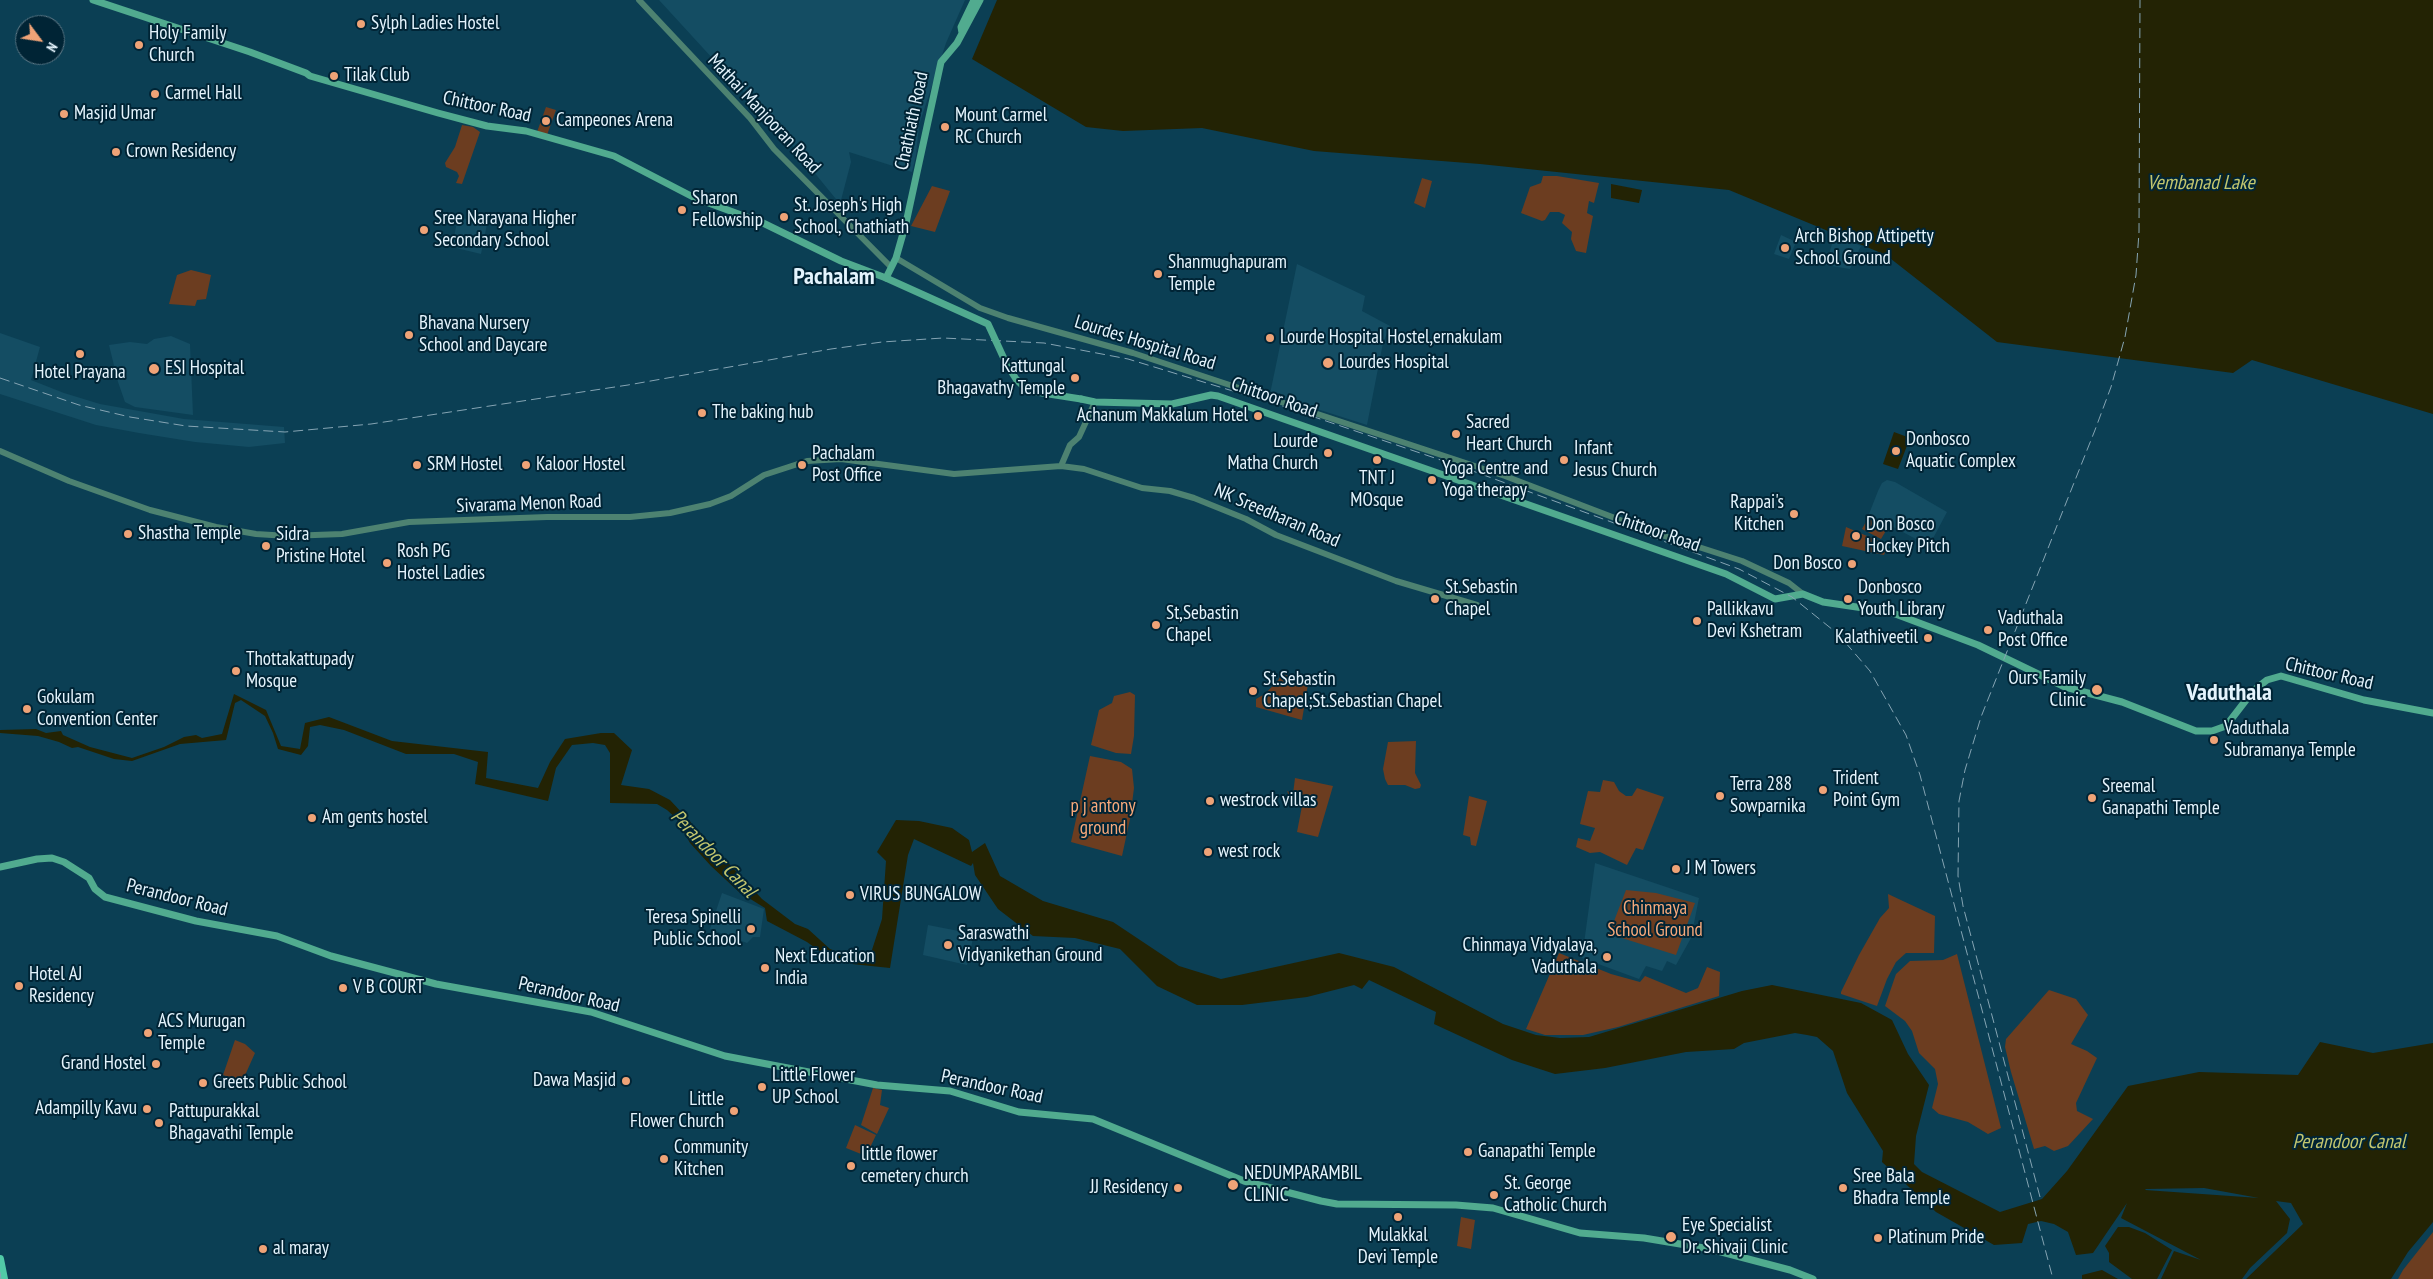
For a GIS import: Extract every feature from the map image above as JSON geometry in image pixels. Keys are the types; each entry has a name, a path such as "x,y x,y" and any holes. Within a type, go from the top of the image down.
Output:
{"main road":[{"name":"Chittoor Road","path":"93,0 250,52 306,72 310,76 487,126 526,131 614,156 695,198 763,223 842,261 886,278 988,324 1006,363 1016,379 1026,388 1036,392 1095,402 1172,404 1211,395 1218,396 1726,574 1775,599 1803,594 1823,602 1890,612 1978,645 2065,687 2122,702 2196,731 2212,731 2226,726 2252,691 2267,680 2281,676 2364,700 2433,713"},
{"name":"Chathiath Road","path":"886,278 896,258 910,206 941,62 944,56 957,43 974,2"},
{"name":"Perandoor Road","path":"0,867 37,859 52,858 80,871 89,878 99,893 116,899 196,921 277,936 331,956 436,984 590,1012 725,1056 870,1084 950,1091 1020,1112 1046,1116 1066,1114 1093,1119 1244,1181 1333,1204 1456,1205 1493,1208 1580,1233 1644,1238 1710,1249 1768,1264 1813,1279"},
{"path":"0,1259 4,1279"}],"street":[{"name":"Mathai Manjooran Road","path":"639,0 750,118 774,150 891,267"},
{"name":"Lourdes Hospital Road","path":"896,258 980,308 1008,318 1134,353 1505,476 1649,531 1742,561 1789,583 1803,594"},
{"path":"1062,466 1070,445 1079,437 1095,402"},
{"name":"Sivarama Menon Road","path":"0,451 78,484 150,510 216,527 256,534 288,536 342,534 408,522 547,517 630,517 670,513 710,504 731,496 764,475 807,461 841,459 954,474 1062,466"},
{"name":"NK Sreedharan Road","path":"1062,466 1084,469 1142,488 1170,491 1194,498 1246,519 1276,534 1396,581 1477,604"}],"shaded area":[{"path":"659,0 965,0 946,43 919,125 912,172 849,152 851,162 840,204 791,144"},
{"path":"458,217 487,224 481,254 452,247"},
{"name":"Arch Bishop Attipetty School Ground","path":"1781,235 1796,242 1789,259 1774,254"},
{"path":"1844,239 1861,246 1850,269 1826,265 1832,244"},
{"name":"Lourdes Hospital","path":"1297,264 1365,296 1362,311 1390,326 1383,343 1367,425 1270,394"},
{"path":"0,333 40,347 31,380 64,393 100,404 184,419 284,427 285,443 249,447 195,442 139,433 96,425 0,394"},
{"name":"ESI Hospital","path":"171,336 190,344 193,415 135,407 125,402 118,382 109,345 130,342 147,344 154,339"},
{"path":"1887,480 1895,482 1947,512 1929,546 1869,514 1882,483"},
{"path":"1595,863 1699,898 1691,938 1676,965 1667,961 1662,971 1646,966 1639,979 1582,958"},
{"path":"722,893 764,909 760,937 753,937 747,943 710,929"},
{"name":"Saraswathi Vidyanikethan Ground","path":"928,925 974,934 967,965 923,955"}],"green space":[{"name":"Campeones Arena","path":"546,107 556,110 547,135 537,132"},
{"path":"462,125 473,127 480,132 462,184 456,183 459,176 457,172 446,167 445,163 455,147"},
{"path":"1543,176 1557,176 1599,183 1594,203 1589,201 1587,213 1593,216 1586,253 1576,251 1571,239 1572,232 1562,223 1565,215 1559,212 1550,212 1545,220 1542,221 1521,213 1530,187 1541,183"},
{"path":"1422,178 1432,181 1425,208 1414,203"},
{"path":"932,186 950,191 935,232 911,226"},
{"path":"191,270 211,275 206,299 197,300 195,306 169,304 177,275"},
{"path":"1868,518 1887,529 1881,539 1862,529"},
{"name":"Don Bosco Hockey Pitch","path":"1846,527 1888,545 1884,555 1842,546"},
{"path":"1281,673 1308,684 1302,720 1256,707 1256,699 1265,694 1279,679"},
{"path":"1130,692 1135,695 1134,736 1131,754 1116,753 1091,745 1099,710 1112,703 1114,696"},
{"path":"1416,741 1415,773 1421,785 1420,788 1415,789 1405,785 1388,785 1383,769 1388,742"},
{"name":"p j antony ground","path":"1090,756 1121,762 1132,769 1134,788 1122,856 1071,842"},
{"path":"1295,778 1333,786 1318,837 1297,832 1302,806 1293,805 1287,791 1293,794"},
{"path":"1603,780 1614,782 1619,791 1626,796 1632,796 1637,788 1664,797 1643,850 1636,848 1627,865 1600,852 1590,853 1576,847 1578,838 1590,841 1595,828 1580,824 1588,791 1600,792"},
{"path":"1469,796 1487,801 1476,846 1471,845 1470,837 1463,835"},
{"name":"Chinmaya School Ground","path":"1626,890 1656,893 1695,903 1676,955 1609,934"},
{"path":"1888,894 1935,916 1934,953 1906,953 1896,962 1887,979 1877,1006 1841,994 1841,992 1880,918 1889,908"},
{"path":"1559,953 1611,974 1640,982 1645,976 1686,993 1698,988 1707,967 1720,972 1719,996 1618,1027 1583,1035 1545,1035 1526,1029"},
{"path":"1957,954 2001,1128 1988,1134 1968,1122 1939,1114 1932,1108 1938,1084 1935,1069 1919,1053 1912,1031 1905,1021 1885,1006 1896,974 1910,961 1943,960"},
{"path":"2049,990 2076,999 2088,1015 2071,1044 2097,1058 2076,1103 2077,1111 2093,1119 2068,1146 2054,1151 2045,1146 2034,1149 2005,1047 2006,1039"},
{"path":"235,1040 245,1044 255,1053 242,1082 223,1075"},
{"path":"873,1088 882,1090 880,1105 889,1108 877,1134 861,1125"},
{"path":"855,1125 876,1135 866,1156 846,1148"},
{"path":"1461,1217 1475,1220 1471,1249 1457,1246"},
{"path":"2433,1232 2433,1279 2398,1279 2403,1270"}],"water":[{"name":"Vembanad Lake","path":"997,0 2433,0 2433,414 2252,360 2233,373 1997,342 1886,255 1729,190 1480,164 1314,151 1202,128 1123,131 1086,127 972,59"},
{"path":"1611,184 1642,190 1639,203 1611,198"},
{"name":"Donbosco Aquatic Complex","path":"1894,432 1910,438 1898,469 1883,464"},
{"name":"Perandoor Canal","path":"234,694 266,710 281,746 300,749 305,723 329,717 392,741 488,752 486,778 538,788 550,762 565,739 601,733 614,733 632,750 621,785 649,789 670,800 762,899 795,924 808,929 830,949 855,958 870,956 882,919 886,861 877,852 896,820 919,821 952,828 969,840 972,852 985,843 1000,876 1043,901 1113,922 1179,966 1221,979 1339,953 1394,967 1503,1024 1536,1035 1560,1038 1589,1037 1742,991 1772,985 1861,1003 1892,1020 1908,1054 1929,1085 1916,1136 1914,1164 1922,1172 2000,1212 2042,1199 2067,1171 2128,1086 2199,1072 2298,1075 2320,1042 2373,1053 2433,1043 2433,1222 2408,1252 2391,1279 2246,1279 2303,1224 2291,1203 2276,1201 2290,1219 2287,1233 2250,1268 2242,1279 2161,1279 2174,1251 2201,1260 2121,1218 2127,1203 2093,1253 2076,1255 2068,1232 2054,1224 2041,1221 2028,1224 2022,1243 1994,1245 1936,1212 1882,1162 1883,1151 1847,1093 1833,1051 1817,1037 1795,1033 1744,1043 1734,1049 1686,1052 1605,1068 1555,1074 1512,1060 1434,1024 1436,1012 1369,980 1362,989 1354,985 1307,997 1242,1005 1197,1005 1157,986 1120,949 1075,938 1033,936 998,909 975,875 973,863 971,866 914,839 908,855 890,968 852,964 825,955 807,942 767,921 765,908 739,892 711,866 690,843 677,819 667,810 657,804 610,803 610,753 605,745 593,743 572,745 556,768 548,801 475,784 478,762 454,754 406,754 344,730 320,725 310,727 308,746 301,755 278,749 265,716 241,700 235,703 226,740 180,744 132,761 114,759 78,747 72,748 38,736 0,733 0,730 36,729 46,733 61,731 63,735 90,747 132,758 164,747 184,737 196,735 202,738 222,734","holes":["2204,1188 2259,1198 2145,1190"]},
{"path":"2118,1227 2129,1227 2145,1233 2172,1250 2157,1279 2132,1279 2109,1262 2109,1253 2105,1246"},
{"path":"2102,1270 2118,1279 2082,1279 2082,1275"}],"railway":[{"path":"2040,1197 1963,906 1958,876 1959,801 1965,770 1981,717 2095,430 2111,387 2125,337 2136,275 2139,232 2140,0"},
{"path":"0,378 79,405 130,417 186,426 285,432 371,424 628,385 831,349 882,342 943,338 1044,343 1128,359 1282,406 1470,470 1739,569 1792,597 1838,634 1870,671 1906,735 1920,775 2053,1279"},
{"path":"0,1272 1,1279"}],"place":[{"name":"Sylph Ladies Hostel","path":"361,24"},
{"name":"Holy Family Church","path":"139,45"},
{"name":"Tilak Club","path":"334,76"},
{"name":"Carmel Hall","path":"155,94"},
{"name":"Masjid Umar","path":"64,114"},
{"name":"Campeones Arena","path":"546,121"},
{"name":"Mount Carmel RC Church","path":"945,127"},
{"name":"Crown Residency","path":"116,152"},
{"name":"Sharon Fellowship","path":"682,210"},
{"name":"St. Joseph's High School, Chathiath","path":"784,217"},
{"name":"Sree Narayana Higher Secondary School","path":"424,230"},
{"name":"Arch Bishop Attipetty School Ground","path":"1785,248"},
{"name":"Shanmughapuram Temple","path":"1158,274"},
{"name":"Bhavana Nursery School and Daycare","path":"409,335"},
{"name":"Lourde Hospital Hostel,ernakulam","path":"1270,338"},
{"name":"Hotel Prayana","path":"80,354"},
{"name":"Lourdes Hospital","path":"1328,363"},
{"name":"ESI Hospital","path":"154,369"},
{"name":"Kattungal Bhagavathy Temple","path":"1075,378"},
{"name":"The baking hub","path":"702,413"},
{"name":"Achanum Makkalum Hotel","path":"1258,416"},
{"name":"Sacred Heart Church","path":"1456,434"},
{"name":"Donbosco Aquatic Complex","path":"1896,451"},
{"name":"Lourde Matha Church","path":"1328,453"},
{"name":"TNT J MOsque","path":"1377,460"},
{"name":"Infant Jesus Church","path":"1564,460"},
{"name":"SRM Hostel","path":"417,465"},
{"name":"Kaloor Hostel","path":"526,465"},
{"name":"Pachalam Post Office","path":"802,465"},
{"name":"Yoga Centre and Yoga therapy","path":"1432,480"},
{"name":"Rappai's Kitchen","path":"1794,514"},
{"name":"Shastha Temple","path":"128,534"},
{"name":"Don Bosco Hockey Pitch","path":"1856,536"},
{"name":"Sidra Pristine Hotel","path":"266,546"},
{"name":"Rosh PG Hostel Ladies","path":"387,563"},
{"name":"Don Bosco","path":"1852,564"},
{"name":"St.Sebastin Chapel","path":"1435,599"},
{"name":"Donbosco Youth Library","path":"1848,599"},
{"name":"Pallikkavu Devi Kshetram","path":"1697,621"},
{"name":"St,Sebastin Chapel","path":"1156,625"},
{"name":"Vaduthala Post Office","path":"1988,630"},
{"name":"Kalathiveetil","path":"1928,638"},
{"name":"Thottakattupady Mosque","path":"236,671"},
{"name":"Ours Family Clinic","path":"2097,690"},
{"name":"St.Sebastin Chapel;St.Sebastian Chapel","path":"1253,691"},
{"name":"Gokulam Convention Center","path":"27,709"},
{"name":"Vaduthala Subramanya Temple","path":"2214,740"},
{"name":"Trident Point Gym","path":"1823,790"},
{"name":"Terra 288 Sowparnika","path":"1720,796"},
{"name":"Sreemal Ganapathi Temple","path":"2092,798"},
{"name":"westrock villas","path":"1210,801"},
{"name":"Am gents hostel","path":"312,818"},
{"name":"west rock","path":"1208,852"},
{"name":"J M Towers","path":"1676,869"},
{"name":"VIRUS BUNGALOW","path":"850,895"},
{"name":"Teresa Spinelli Public School","path":"751,929"},
{"name":"Saraswathi Vidyanikethan Ground","path":"948,945"},
{"name":"Chinmaya Vidyalaya, Vaduthala","path":"1607,957"},
{"name":"Next Education India","path":"765,968"},
{"name":"Hotel AJ Residency","path":"19,986"},
{"name":"V B COURT","path":"343,988"},
{"name":"ACS Murugan Temple","path":"148,1033"},
{"name":"Grand Hostel","path":"156,1064"},
{"name":"Dawa Masjid","path":"626,1081"},
{"name":"Greets Public School","path":"203,1083"},
{"name":"Little Flower UP School","path":"762,1087"},
{"name":"Adampilly Kavu","path":"147,1109"},
{"name":"Little Flower Church","path":"734,1111"},
{"name":"Pattupurakkal Bhagavathi Temple","path":"159,1123"},
{"name":"Ganapathi Temple","path":"1468,1152"},
{"name":"Community Kitchen","path":"664,1159"},
{"name":"little flower cemetery church","path":"851,1166"},
{"name":"NEDUMPARAMBIL CLINIC","path":"1233,1185"},
{"name":"JJ Residency","path":"1178,1188"},
{"name":"Sree Bala Bhadra Temple","path":"1843,1188"},
{"name":"St. George Catholic Church","path":"1494,1195"},
{"name":"Mulakkal Devi Temple","path":"1398,1217"},
{"name":"Eye Specialist Dr. Shivaji Clinic","path":"1671,1237"},
{"name":"Platinum Pride","path":"1878,1238"},
{"name":"al maray","path":"263,1249"}],"district":[{"name":"Pachalam","path":"834,277"},
{"name":"Vaduthala","path":"2229,693"}]}
